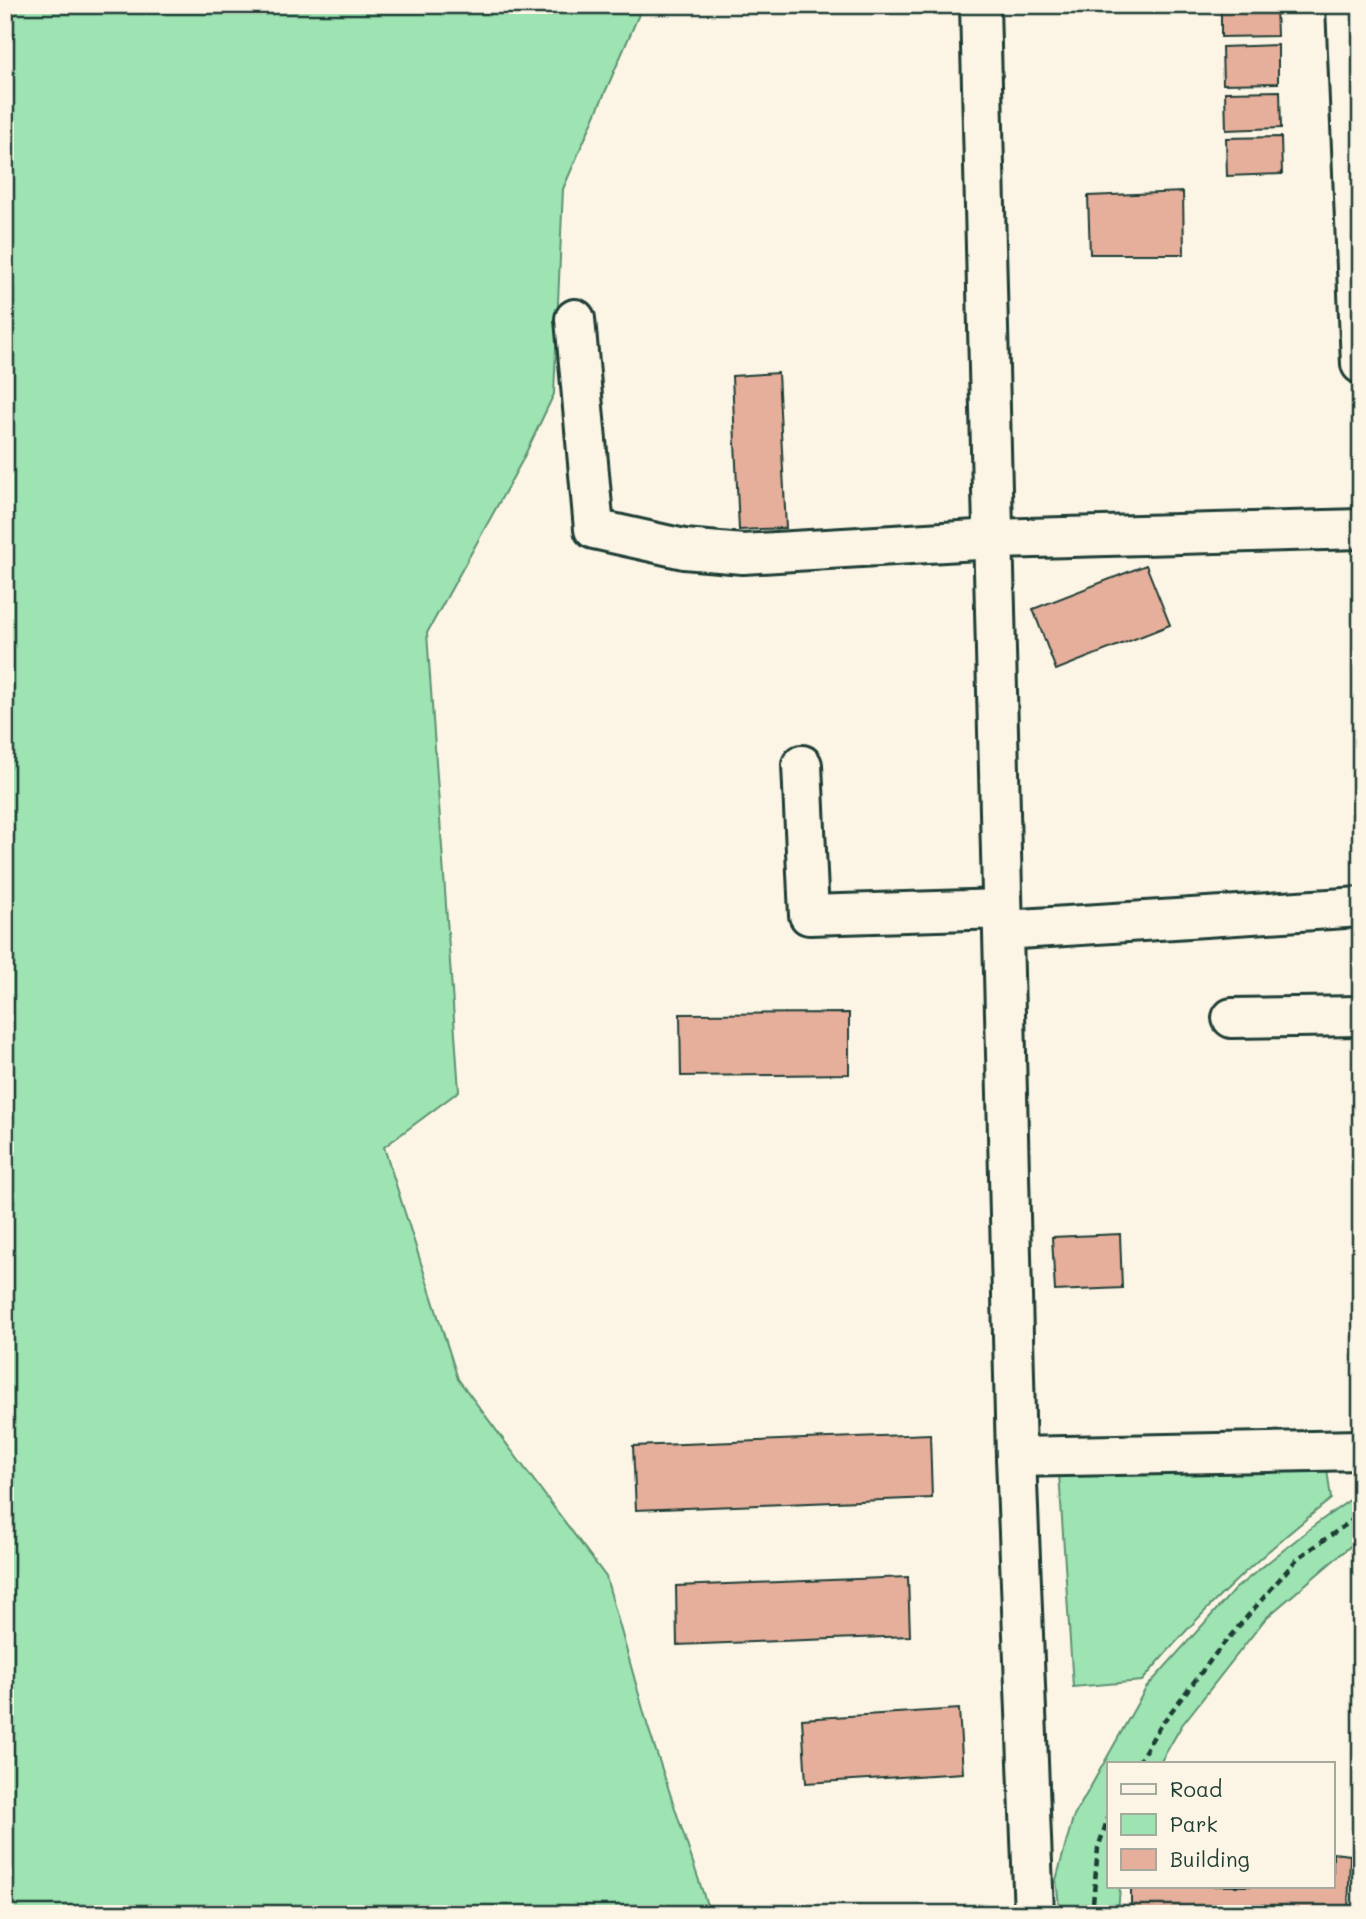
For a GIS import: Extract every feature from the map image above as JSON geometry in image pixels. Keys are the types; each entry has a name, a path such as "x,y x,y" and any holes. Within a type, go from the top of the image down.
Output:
{"street":[{"path":"980,5 1016,1457 1034,1914"},
{"path":"1346,5 1358,222 1360,339"},
{"path":"575,319 594,529 684,549 743,554 994,539 1361,528"},
{"path":"802,765 809,915 1003,920 1361,907"},
{"path":"1232,1018 1361,1016"},
{"path":"1016,1457 1361,1450"}],"path":[{"path":"1139,1762 1160,1726 1220,1647 1297,1559 1361,1514"},
{"path":"1092,1914 1098,1848 1107,1821"}],"green space":[{"path":"5,5 643,5 563,189 554,394 522,461 427,633 459,1091 384,1147 458,1379 606,1577 648,1727 710,1914 5,1914"},
{"path":"1327,1469 1331,1499 1279,1541 1232,1585 1142,1681 1073,1687 1059,1473"},
{"path":"1361,1492 1361,1537 1266,1618 1182,1725 1161,1762 1107,1762 1107,1888 1120,1888 1118,1914 1060,1914 1056,1880 1073,1818 1146,1688 1235,1589"}],"building":[{"path":"828,5 910,5 828,10"},
{"path":"1221,5 1276,5 1277,36 1221,37"},
{"path":"1278,45 1278,83 1223,84 1222,47"},
{"path":"1280,91 1281,128 1226,130 1225,92"},
{"path":"1281,137 1282,174 1227,176 1226,138"},
{"path":"1183,192 1184,254 1090,254 1088,196"},
{"path":"778,373 786,528 739,530 732,376"},
{"path":"1146,565 1170,625 1056,670 1033,609"},
{"path":"849,1013 849,1074 681,1076 680,1014"},
{"path":"1120,1234 1122,1288 1055,1291 1052,1237"},
{"path":"930,1434 932,1498 636,1510 633,1446"},
{"path":"908,1577 910,1636 677,1645 676,1586"},
{"path":"959,1709 963,1773 806,1783 802,1719"},
{"path":"1334,1853 1350,1855 1348,1914 1131,1914 1131,1888 1334,1888"}]}
